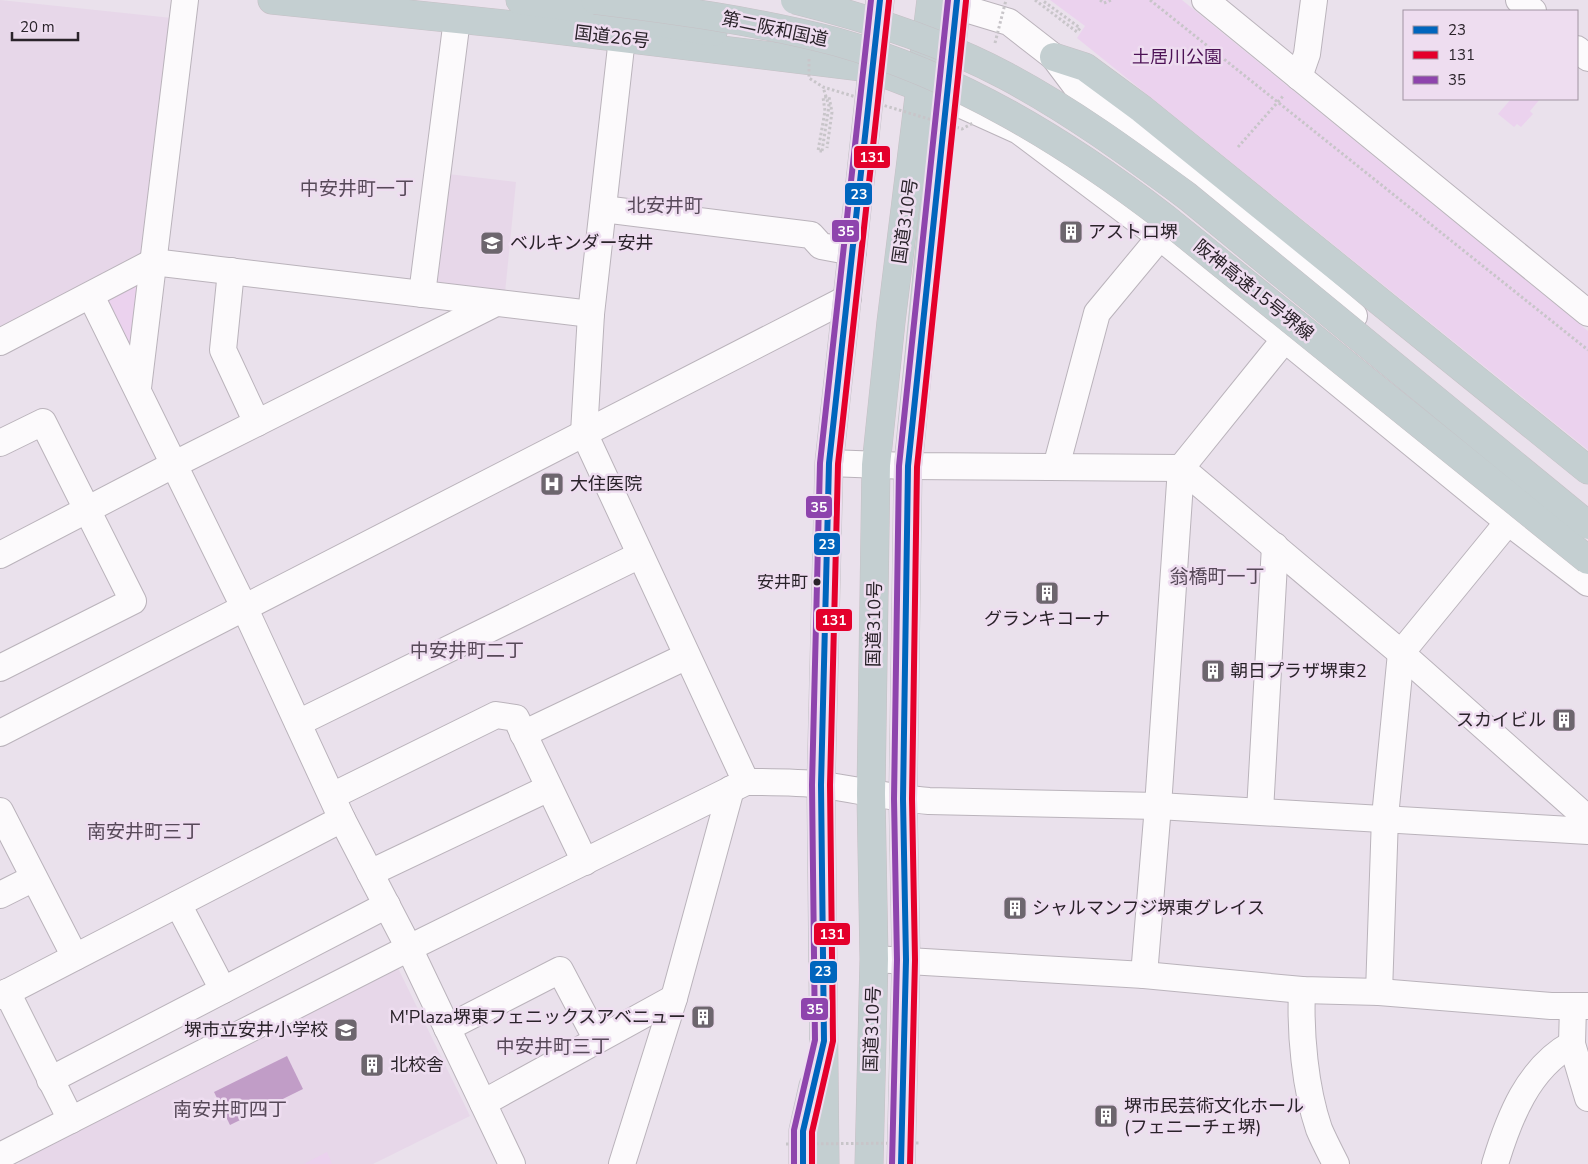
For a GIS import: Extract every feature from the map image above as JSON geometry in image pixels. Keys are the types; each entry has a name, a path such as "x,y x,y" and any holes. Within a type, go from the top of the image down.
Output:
{"highway":[{"name":"国道26号","path":"272,0 882,64 920,87 946,98"},
{"path":"520,0 574,7 882,64"},
{"name":"第二阪和国道","path":"595,0 707,14 777,28 838,43 882,64"},
{"name":"第二阪和国道","path":"795,0 842,12 902,31"},
{"path":"825,1164 821,785 829,463 853,252 882,64 880,0"},
{"path":"901,1164 906,960 903,799 908,466 946,98 940,2"},
{"name":"国道310号","path":"869,1164 874,959 871,794 876,465 920,87 940,2"},
{"name":"阪神高速15号堺線","path":"902,31 1005,76 1066,111 1128,152 1186,196 1588,525"},
{"path":"1054,57 1086,67 1142,109 1588,470"},
{"name":"阪神高速15号堺線","path":"882,64 997,106 1052,138 1111,176 1588,560"},
{"path":"803,1164 803,1131 824,1041"},
{"path":"871,1046 891,1164"}],"street":[{"path":"138,388 185,0"},
{"path":"1206,0 1588,313"},
{"path":"1299,77 1308,54 1314,0"},
{"path":"1520,0 1532,10"},
{"path":"940,2 1009,22 1054,57 1075,85 1151,144 1588,515"},
{"path":"422,294 457,19"},
{"path":"622,38 591,314 584,433 687,656 738,786 622,1164"},
{"path":"1578,50 1588,58"},
{"path":"946,98 1019,131 1160,237 1508,522 1588,583"},
{"path":"603,209 811,235 821,246 853,252"},
{"path":"1056,467 1097,312 1160,237"},
{"path":"0,342 153,262 591,314"},
{"path":"231,271 223,350 257,423"},
{"path":"91,296 138,388 173,465 245,609 337,807 409,948 512,1164"},
{"path":"0,733 848,298"},
{"path":"0,555 173,465 496,303"},
{"path":"1144,975 1158,806 1181,468 1285,339"},
{"path":"0,443 43,422 133,601 0,668"},
{"path":"829,463 908,466 1181,468 1401,653 1588,819"},
{"path":"1379,992 1385,817 1401,653 1508,522"},
{"path":"1260,811 1275,546"},
{"path":"298,723 640,555"},
{"path":"523,734 687,656"},
{"path":"71,1120 4,994 178,904 337,807 496,715 516,718 585,862"},
{"path":"5,1158 71,1120 409,948 738,786 782,782 821,785 903,799 1158,806 1385,817 1588,831"},
{"path":"370,873 549,788"},
{"path":"0,811 75,957"},
{"path":"0,895 34,878"},
{"path":"178,904 223,990"},
{"path":"50,1080 387,905"},
{"path":"874,959 1144,975 1302,990 1379,992 1581,1006 1572,1044 1588,1098"},
{"path":"447,1028 560,970 597,1040"},
{"path":"1302,990 1301,1006 1309,1093 1320,1130 1336,1164"},
{"path":"484,1103 674,998"},
{"path":"1495,1164 1506,1129 1527,1086 1557,1052 1572,1044"}],"path":[{"path":"1035,0 1077,32 1080,28 1042,0"},
{"path":"1100,0 1104,3 1111,0"},
{"path":"1150,0 1279,101 1588,350"},
{"path":"1238,148 1299,77"},
{"path":"823,87 825,93 827,100 829,106 822,151 818,150 825,110 823,97 829,97 832,112 827,148"},
{"path":"786,1144 921,1143"}],"shaded area":[{"path":"0,0 172,18 146,254 0,327"},
{"path":"448,174 516,182 505,293 436,286"},
{"name":"堺市立安井小学校","path":"397,966 470,1116 373,1164 19,1164 23,1154"},
{"path":"287,1056 303,1089 230,1125 214,1092"}],"green space":[{"name":"土居川公園","path":"1050,0 1182,0 1588,331 1588,450 1077,38 1085,26"},
{"path":"1510,100 1539,100 1530,111 1533,114 1521,127 1517,124 1514,127 1498,114"},
{"path":"143,282 134,354 108,300"},
{"path":"327,1152 332,1164 304,1164"}],"transit line":[{"name":"35","path":"794,1164 794,1130 815,1040 812,785 820,463 871,0"},
{"name":"23","path":"803,1164 803,1131 824,1041 821,785 829,463 880,0"},
{"name":"35","path":"892,1164 897,960 894,799 899,466 948,0"},
{"name":"23","path":"901,1164 906,960 903,799 908,466 957,0"},
{"name":"131","path":"812,1164 812,1132 833,1041 830,785 838,464 889,1"},
{"name":"131","path":"910,1164 915,960 912,799 917,467 966,1"}],"place":[{"name":"アストロ堺","path":"1071,232"},
{"name":"ベルキンダー安井","path":"492,243"},
{"name":"大住医院","path":"552,484"},
{"name":"安井町","path":"817,582"},
{"name":"グランキコーナ","path":"1047,593"},
{"name":"朝日プラザ堺東2","path":"1213,671"},
{"name":"スカイビル","path":"1564,720"},
{"name":"シャルマンフジ堺東グレイス","path":"1015,908"},
{"name":"M'Plaza堺東フェニックスアベニュー","path":"703,1017"},
{"name":"堺市立安井小学校","path":"346,1030"},
{"name":"北校舎","path":"372,1065"},
{"name":"堺市民芸術文化ホール (フェニーチェ堺)","path":"1106,1116"}],"district":[{"name":"中安井町一丁","path":"357,189"},
{"name":"北安井町","path":"665,206"},
{"name":"翁橋町一丁","path":"1217,577"},
{"name":"中安井町二丁","path":"467,651"},
{"name":"南安井町三丁","path":"144,832"},
{"name":"中安井町三丁","path":"553,1047"},
{"name":"南安井町四丁","path":"230,1110"}]}
